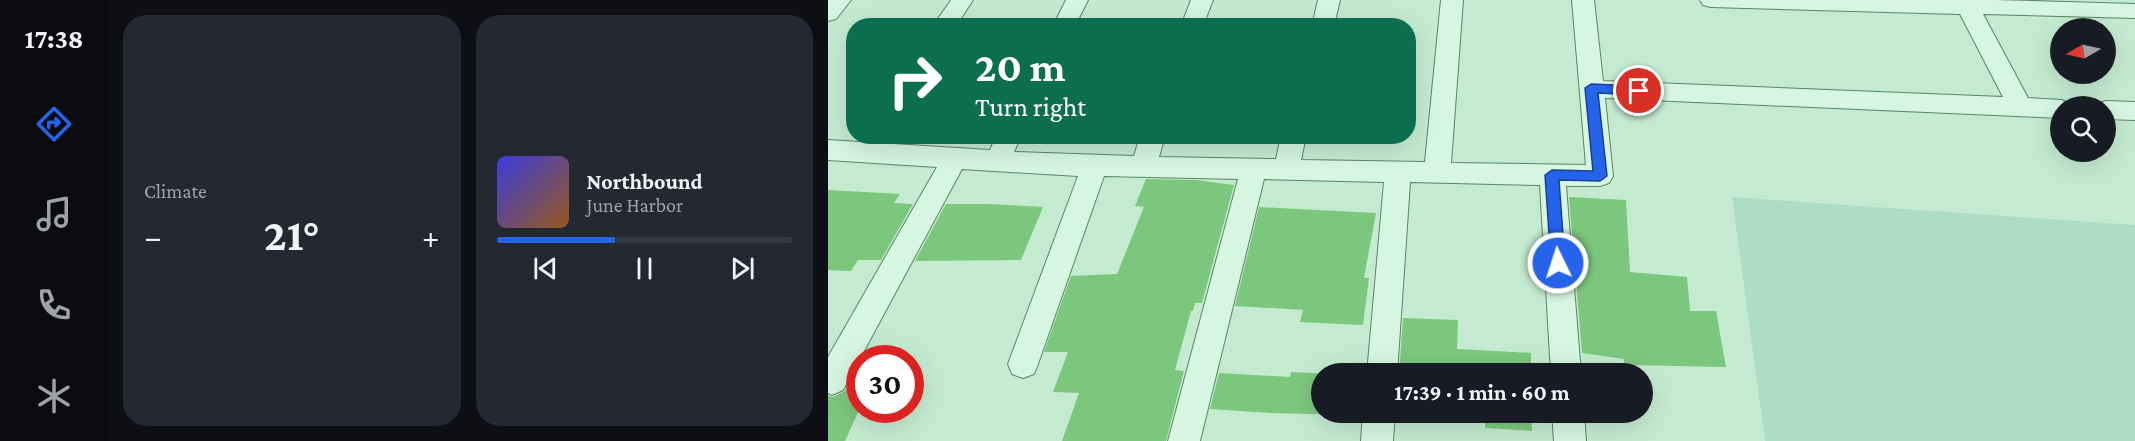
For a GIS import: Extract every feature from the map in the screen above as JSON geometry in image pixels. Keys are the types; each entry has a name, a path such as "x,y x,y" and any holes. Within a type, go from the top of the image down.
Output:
{"street":[{"path":"828,14 840,0"},
{"path":"950,18 962,0"},
{"path":"1068,18 1077,0"},
{"path":"1195,18 1202,0"},
{"path":"1325,18 1329,0"},
{"path":"1437,172 1452,0"},
{"path":"828,150 860,144 955,158 996,161 1600,176 1583,0"},
{"path":"1711,0 2124,7"},
{"path":"1966,3 2021,108"},
{"path":"1591,88 2050,109"},
{"path":"2116,110 2135,111"},
{"path":"996,161 1005,144"},
{"path":"1143,166 1150,144"},
{"path":"1286,169 1292,144"},
{"path":"832,380 955,158"},
{"path":"1023,364 1095,165"},
{"path":"1184,441 1254,169"},
{"path":"1383,363 1398,172"},
{"path":"1552,175 1565,363"},
{"path":"1377,441 1379,423"},
{"path":"1569,423 1570,441"}],"green space":[{"path":"1732,197 2135,225 2135,441 1765,441"}],"building":[{"path":"1146,179 1196,180 1234,185 1202,303 1195,303 1191,311 1175,370 1184,371 1166,441 1062,441 1079,393 1053,392 1068,352 1044,352 1071,276 1117,274 1144,207 1135,206"},
{"path":"828,190 900,194 894,203 913,204 881,260 858,260 851,271 828,270"},
{"path":"1569,197 1626,200 1630,272 1687,277 1690,311 1716,311 1726,367 1624,363 1624,359 1582,353"},
{"path":"946,204 1043,207 1021,260 915,261"},
{"path":"1259,207 1376,213 1364,278 1369,278 1363,325 1300,322 1303,310 1235,306"},
{"path":"1403,318 1458,320 1457,349 1531,353 1531,363 1400,363"},
{"path":"1291,372 1311,373 1311,414 1210,409 1219,373 1290,377"},
{"path":"846,389 846,423 853,423 845,441 828,441 828,396 833,397"},
{"path":"1485,423 1532,423 1532,431 1485,428"}],"route":[{"path":"1558,263 1552,175 1600,176 1591,88 1639,91"}]}
